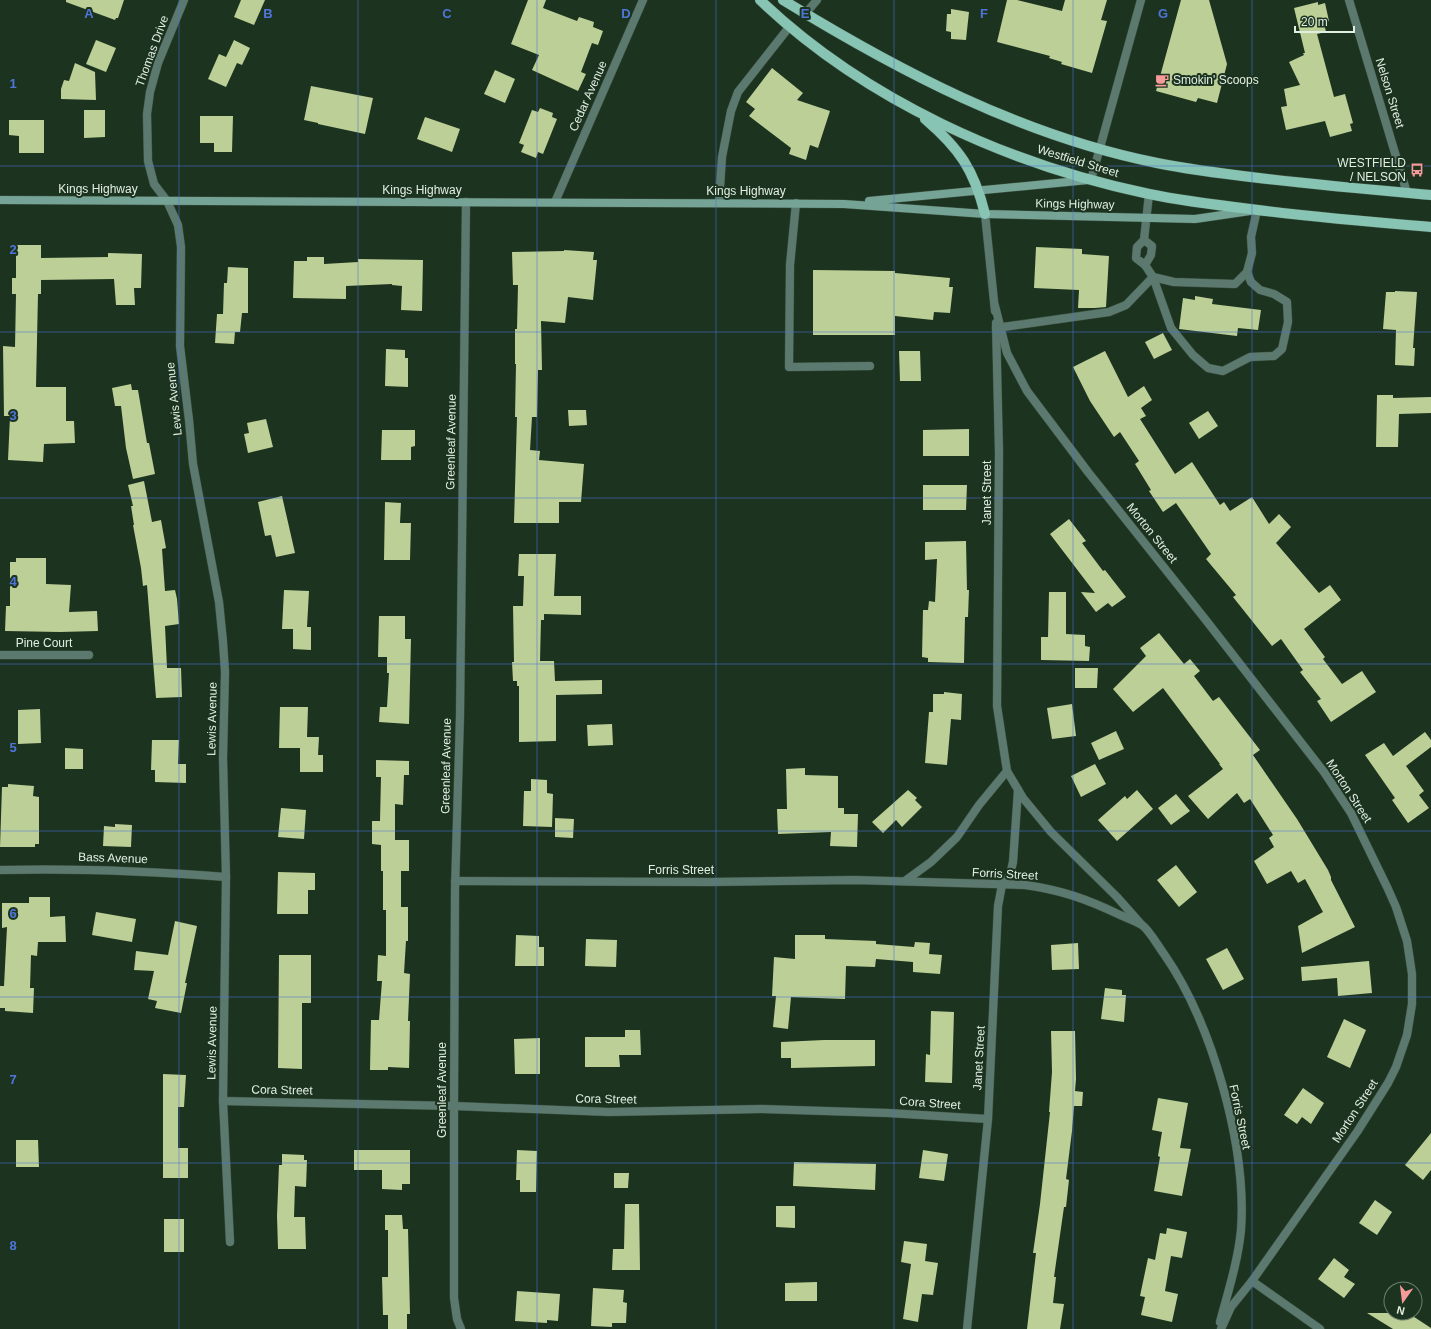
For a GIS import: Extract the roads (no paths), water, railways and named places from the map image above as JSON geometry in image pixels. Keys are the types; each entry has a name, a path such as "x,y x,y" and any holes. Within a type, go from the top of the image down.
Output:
{"main road":[{"name":"Westfield Street","path":"760,0 820,50 876,88 982,142 1037,163 1091,180 1149,194 1208,204 1431,228"},
{"name":"Westfield Street","path":"782,0 898,66 960,97 1032,127 1099,149 1157,164 1199,171 1284,181 1431,195"},
{"path":"914,108 956,149 967,164 979,192 985,214"},
{"name":"Kings Highway","path":"844,204 1091,180"},
{"name":"Kings Highway","path":"0,200 844,204 985,214 1196,219 1257,210"}],"street":[{"name":"Thomas Drive","path":"167,201 154,184 148,161 148,101 158,63 184,0"},
{"name":"Cedar Avenue","path":"555,202 643,0"},
{"path":"805,14 817,0"},
{"path":"1091,180 1142,0"},
{"name":"Nelson Street","path":"1349,0 1407,192"},
{"path":"719,203 722,157 731,111 738,92 790,26"},
{"path":"1149,194 1144,240 1136,247 1136,258 1145,264 1154,277 1171,328 1198,359 1208,368 1223,371 1250,357 1274,356 1282,349 1288,322 1287,302 1274,294 1260,290 1251,282 1247,272"},
{"name":"Lewis Avenue","path":"167,201 178,225 181,247 180,346 193,464 219,602 225,672 223,758 226,877 223,1101 230,1242"},
{"name":"Greenleaf Avenue","path":"461,1329 457,1319 454,1298 454,1106 455,881 460,715 466,202"},
{"path":"796,204 790,265 789,367 870,366"},
{"path":"1154,277 1174,282 1235,284 1247,272 1252,253 1252,237 1257,210"},
{"name":"Janet Street","path":"985,214 998,327 999,453 997,706 1007,771 1023,798 1051,832 1142,925"},
{"path":"1144,240 1152,246 1151,255 1145,264"},
{"path":"998,327 1109,312 1126,305 1154,277"},
{"name":"Morton Street","path":"998,327 1007,353 1027,390 1088,472 1206,619 1324,772 1362,832 1388,888 1402,925 1410,963 1412,1004 1407,1035 1396,1067 1388,1083 1357,1132 1252,1280 1231,1307 1220,1329"},
{"name":"Pine Court","path":"0,655 89,655"},
{"path":"905,882 931,862 957,837 979,805 1007,771"},
{"name":"Janet Street","path":"967,1329 988,1119 998,906 1002,885 1010,875 1013,862 1018,790"},
{"name":"Bass Avenue","path":"0,870 114,870 226,877"},
{"name":"Forris Street","path":"455,881 710,882 855,880 1025,886 1044,888 1079,897 1142,925 1170,963 1197,1014 1217,1070 1233,1133 1240,1190 1241,1229 1235,1266 1220,1329"},
{"name":"Cora Street","path":"223,1101 454,1106 609,1112 761,1109 888,1113 988,1119"},
{"path":"1252,1280 1320,1329"}],"place":[{"name":"Smokin' Scoops","path":"1162,80"},
{"name":"WESTFIELD / NELSON","path":"1417,170"}]}
